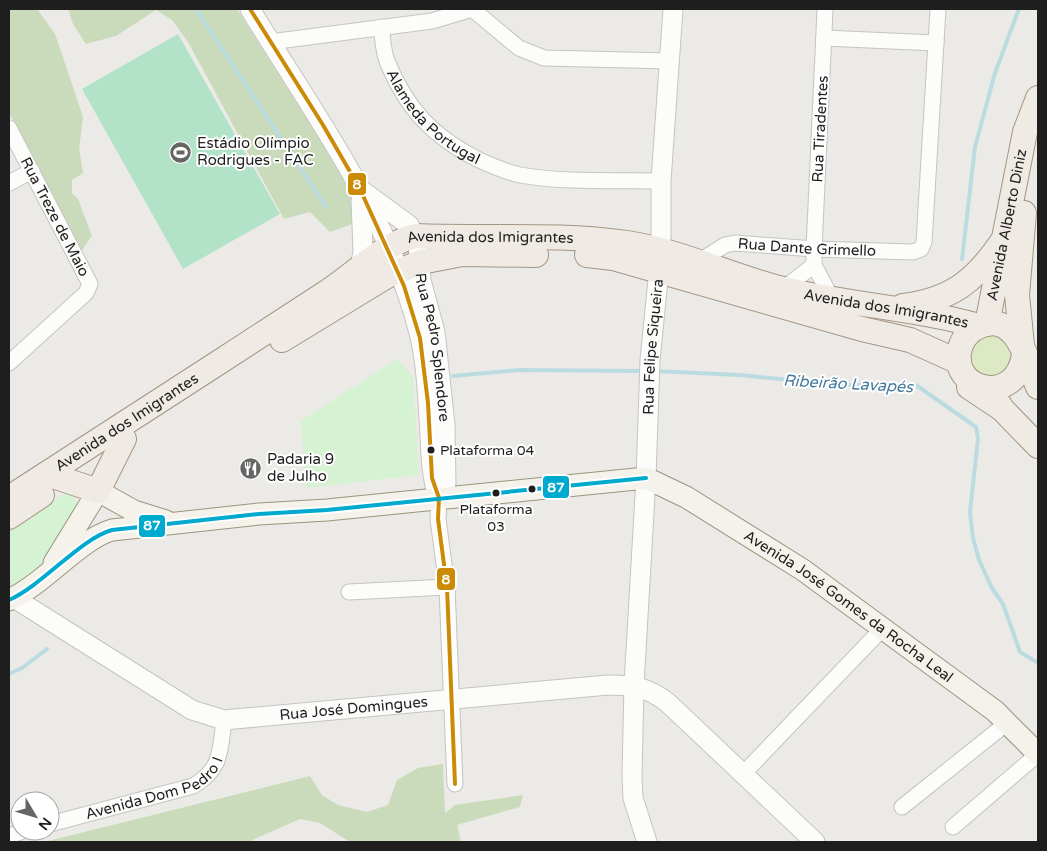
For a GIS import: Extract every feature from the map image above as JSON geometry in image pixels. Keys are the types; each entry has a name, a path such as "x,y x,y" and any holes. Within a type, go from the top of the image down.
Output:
{"main road":[{"name":"Avenida Alberto Diniz","path":"983,325 1006,235 1014,183 1025,132 1038,98"},
{"name":"Avenida Alberto Diniz","path":"1023,350 1016,294 1026,195 1038,144"},
{"path":"884,308 927,301 951,292 972,280 989,261 1006,235"},
{"name":"Avenida dos Imigrantes","path":"9,517 56,477 360,270 387,246 400,239 416,236 582,240 627,243 659,261 864,330"},
{"name":"Avenida dos Imigrantes","path":"9,498 56,477 124,439 397,270 421,262 471,254 597,255 621,260 700,261 783,289 983,325 998,324 1016,336 1038,387"},
{"name":"Avenida dos Imigrantes","path":"959,362 959,351 963,341 983,325"},
{"path":"864,330 910,340 959,362 969,380 988,389 1002,409 1038,446"},
{"path":"864,330 937,366 1002,409"},
{"path":"988,389 999,388 1009,383 1017,375 1022,365 1023,350"},
{"path":"40,582 62,551 98,491 124,439"},
{"path":"56,477 98,491 134,511 174,523"},
{"path":"11,599 40,582 103,533 174,523 646,478"},
{"name":"Avenida José Gomes da Rocha Leal","path":"646,478 686,497 803,570 995,711 1038,754"}],"street":[{"name":"Rua Pedro Splendore","path":"250,9 323,125 360,189 397,270 420,338 428,403 432,478 439,498"},
{"path":"270,42 432,22 471,9 519,48 544,58 670,61"},
{"name":"Rua Felipe Siqueira","path":"647,842 638,820 633,791 634,685 646,478 648,385 659,261 661,181 673,9"},
{"name":"Rua Tiradentes","path":"814,265 825,9"},
{"path":"824,38 936,42 938,9"},
{"name":"Alameda Portugal","path":"381,27 386,59 407,100 431,130 453,146 488,164 519,175 562,179 661,181"},
{"name":"Rua Dante Grimello","path":"700,261 725,245 735,243 814,249 913,252 921,249 924,242 936,42"},
{"name":"Rua Treze de Maio","path":"9,128 90,284 86,293 9,363"},
{"path":"9,183 32,171"},
{"path":"360,189 409,225 416,236"},
{"path":"360,189 363,251 360,270"},
{"name":"Rua Pedro Splendore","path":"416,236 421,262 421,280 435,332 445,425 446,483 439,498"},
{"path":"783,289 814,265 832,299"},
{"path":"439,498 438,519 447,586 455,784"},
{"path":"349,592 447,586"},
{"name":"Rua José Domingues","path":"11,599 192,710 224,720 608,685 634,685 654,692 668,703 815,842"},
{"path":"742,775 882,628"},
{"name":"Avenida Dom Pedro I","path":"60,821 193,786 206,778 214,770 219,757 224,720"},
{"path":"902,807 1008,723"},
{"path":"953,827 1038,754"}],"green space":[{"path":"9,9 37,9 55,34 83,117 79,149 83,173 72,180 72,193 78,199 92,236 79,254 32,154 9,113"},
{"path":"68,9 237,9 351,188 355,223 330,232 310,212 284,219 188,42 172,20 156,10 116,36 86,44 73,24"},
{"name":"Estádio Olímpio Rodrigues - FAC","path":"178,34 280,214 183,269 82,89"},
{"path":"990,331 1016,347 1008,376 977,378 966,350"},
{"path":"397,359 413,376 419,475 306,488 301,421"},
{"path":"69,493 73,495 77,503 68,528 60,541 40,564 9,592 9,528 62,495"},
{"path":"443,764 445,813 455,805 523,795 520,807 457,825 461,842 350,842 320,823 300,819 248,842 44,842 60,841 60,838 310,776 322,795 338,805 367,812 388,805 397,780 418,768"}],"waterway":[{"name":"Ribeirão Lavapés","path":"196,9 326,207"},
{"path":"962,259 975,147 995,73 1019,9"},
{"name":"Ribeirão Lavapés","path":"453,376 519,370 643,371"},
{"name":"Ribeirão Lavapés","path":"655,371 739,375 839,385 916,385 976,427 978,438 970,512 973,538 979,560 992,588 1003,604 1020,652 1038,663"},
{"name":"Ribeirão Lavapés","path":"9,674 22,668 47,649"}],"transit line":[{"name":"8","path":"250,9 323,125 360,189 404,286 420,338 428,403 432,478 439,498 438,519 447,587 455,784"},
{"name":"87","path":"9,600 35,584 87,542 112,530 259,514 327,510 646,478"}],"place":[{"name":"Estádio Olímpio Rodrigues - FAC","path":"181,152"},
{"name":"Plataforma 04","path":"431,450"},
{"name":"Padaria 9 de Julho","path":"251,468"},
{"name":"Plataforma 03","path":"496,493"}]}
